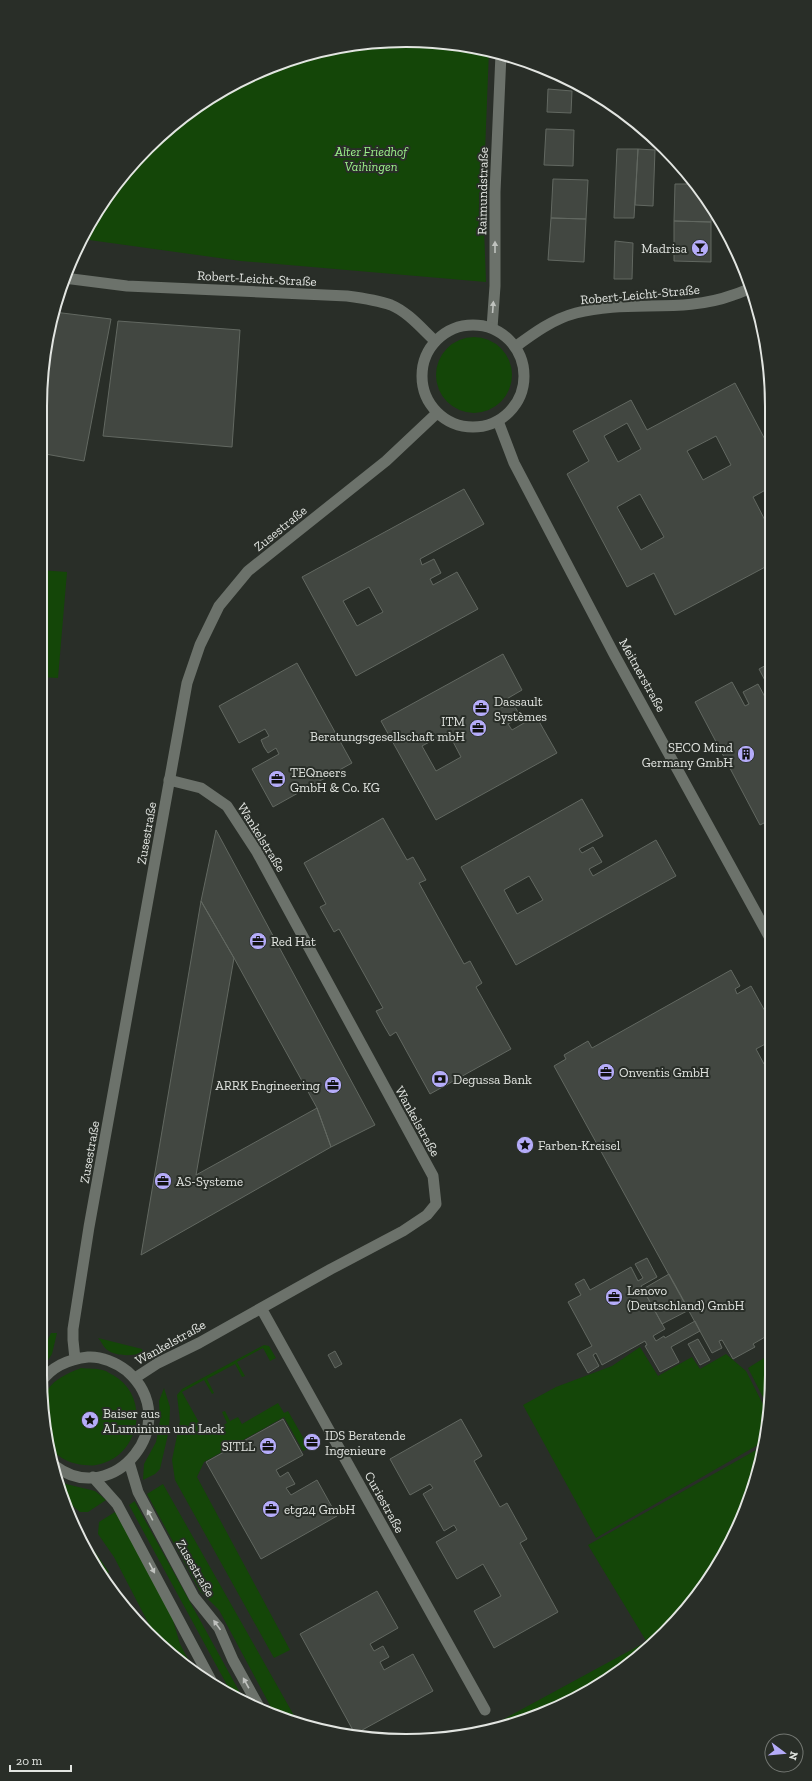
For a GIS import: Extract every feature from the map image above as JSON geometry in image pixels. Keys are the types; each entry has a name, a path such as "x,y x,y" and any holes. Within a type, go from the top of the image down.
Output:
{"street":[{"name":"Raimundstraße","path":"492,328 495,286 495,192 501,60"},
{"name":"Robert-Leicht-Straße","path":"70,279 127,286 347,296 375,300 392,306 409,316 435,341"},
{"name":"Robert-Leicht-Straße","path":"515,347 556,320 577,313 606,308 689,306 720,300 746,290"},
{"path":"477,324 492,328 505,335 515,347 522,359 524,372 523,388 518,400 510,412 498,421 482,426 466,427 450,422 437,413 429,402 424,390 422,377 423,364 428,352 435,341 448,331 462,326 477,324"},
{"name":"Zusestraße","path":"75,1359 73,1329 89,1227 187,682 200,645 219,606 248,571 386,461 437,413"},
{"name":"Meitnerstraße","path":"498,421 518,470 608,641 765,929"},
{"name":"Wankelstraße","path":"135,1378 331,1269 403,1231 427,1215 436,1204 433,1176 257,852 240,824 227,806 201,788 169,780"},
{"name":"Curiestraße","path":"261,1308 485,1710"},
{"path":"47,1376 58,1366 75,1359 92,1357 108,1360 122,1367 135,1378 144,1394 149,1412 148,1430 141,1448 129,1462 112,1473 93,1477 76,1476 59,1468"},
{"name":"Zusestraße","path":"129,1462 138,1492 194,1598 219,1628 233,1660 256,1701"},
{"path":"93,1477 118,1504 207,1673"}],"green space":[{"name":"Alter Friedhof Vaihingen","path":"406,47 429,48 453,50 489,57 483,202 486,282 241,261 88,240 95,226 121,187 152,152 187,121 247,84 269,74 313,59 359,50"},
{"path":"466,337 482,337 495,343 506,354 512,367 510,390 495,407 482,413 466,413 453,407 438,390 436,383 436,367 442,354 459,339"},
{"path":"47,571 67,572 58,678 47,677"},
{"path":"51,1333 57,1333 52,1354 47,1362 47,1341"},
{"path":"98,1338 142,1349 143,1353 134,1355 119,1355 110,1352"},
{"path":"264,1345 269,1346 276,1358 270,1361 263,1348 237,1362 245,1376 242,1377 235,1364 207,1379 214,1393 212,1394 204,1380 182,1392 206,1435 227,1423 222,1412 225,1411 230,1421 238,1417 242,1424 278,1403 284,1413 288,1411 309,1448 303,1451 284,1417 204,1462 197,1477 290,1650 274,1658 175,1480 172,1460 180,1421 177,1395 182,1389"},
{"path":"640,1347 658,1376 692,1357 700,1369 726,1354 746,1371 763,1405 762,1422 758,1445 596,1538 523,1405 556,1387 612,1366"},
{"path":"765,1357 764,1399 748,1368"},
{"path":"81,1368 103,1370 113,1375 125,1385 133,1397 136,1411 136,1426 131,1439 123,1451 111,1460 95,1465 84,1465 71,1462 56,1454 50,1422 48,1390 64,1376"},
{"path":"164,1388 170,1407 169,1430 160,1469 155,1474 143,1480 144,1464 156,1442 160,1421 159,1401"},
{"path":"757,1450 753,1468 738,1512 717,1554 691,1594 676,1612 647,1642 588,1545"},
{"path":"64,1482 95,1491 106,1500 88,1512 80,1512 71,1505"},
{"path":"163,1484 294,1716 271,1708 219,1610 200,1591 147,1494"},
{"path":"135,1501 240,1694 228,1687 129,1505"},
{"path":"115,1512 170,1610 180,1644 189,1661 151,1628 114,1557 98,1534 99,1522"},
{"path":"90,1545 109,1572 108,1573"},
{"path":"644,1644 625,1660 586,1686 543,1707 498,1722"}],"building":[{"path":"548,89 572,91 571,113 547,112"},
{"path":"546,129 574,130 573,166 544,165"},
{"path":"617,149 638,149 634,218 614,218"},
{"path":"638,149 655,150 653,206 635,205"},
{"path":"553,179 588,180 586,219 551,218"},
{"path":"675,184 688,184 711,218 711,222 674,221"},
{"path":"551,218 586,219 584,262 548,260"},
{"path":"674,221 711,222 711,262 674,261"},
{"path":"615,241 633,243 632,279 614,279"},
{"path":"59,313 111,319 84,461 47,454 47,406 50,359"},
{"path":"118,321 240,330 232,447 103,436"},
{"path":"735,383 765,439 765,490 753,497 765,520 765,567 675,615 654,573 627,587 567,474 589,461 573,431 631,400 647,430","holes":["627,423 641,449 618,462 604,436","716,436 731,465 703,480 687,451","640,494 664,537 641,550 617,507"]},
{"path":"464,489 484,524 420,559 422,565 434,559 441,573 430,579 433,585 457,572 478,609 356,676 302,577","holes":["369,587 383,612 357,626 343,601"]},
{"path":"503,654 522,690 498,704 501,708 512,702 521,717 508,724 512,730 536,716 557,753 436,820 381,721","holes":["448,732 461,757 436,771 422,746"]},
{"path":"297,663 352,763 273,807 252,769 279,754 276,748 268,753 264,747 261,740 269,736 265,729 239,743 219,706"},
{"path":"765,666 765,680 759,669"},
{"name":"SECO Mind Germany GmbH","path":"732,682 745,706 749,704 743,692 758,684 765,697 765,822 760,825 695,702"},
{"path":"582,799 603,836 579,849 582,853 593,847 602,862 589,869 593,876 656,840 676,876 516,965 461,867","holes":["529,876 543,900 517,914 504,890"]},
{"path":"383,818 407,860 413,857 426,880 419,883 464,964 470,961 482,983 476,987 511,1049 430,1094 396,1032 390,1036 383,1024 376,1011 383,1008 339,929 334,932 320,907 326,904 304,863"},
{"path":"216,830 375,1125 331,1147 317,1108 201,901"},
{"path":"201,901 234,958 196,1175 317,1108 331,1147 141,1255"},
{"path":"731,970 740,986 735,989 737,994 751,986 765,1011 765,1044 756,1049 765,1063 765,1337 753,1344 755,1347 733,1359 722,1340 719,1341 722,1348 712,1353 554,1066 566,1059 564,1055 588,1041 592,1048"},
{"path":"647,1258 657,1277 641,1286 665,1329 653,1336 656,1341 664,1336 665,1338 695,1321 700,1331 671,1347 679,1362 660,1372 645,1346 647,1345 645,1341 602,1365 596,1353 593,1355 599,1366 588,1373 577,1354 592,1346 568,1302 581,1295 575,1284 584,1279 590,1290 631,1267 638,1281 643,1278 635,1264"},
{"path":"669,1274 689,1310 662,1324 643,1289"},
{"path":"698,1339 710,1360 700,1365 688,1344"},
{"path":"335,1351 342,1364 335,1368 328,1355"},
{"path":"283,1419 303,1455 276,1470 280,1477 288,1472 295,1484 286,1488 291,1495 317,1480 337,1516 261,1559 206,1462"},
{"path":"461,1419 482,1456 474,1461 500,1507 507,1503 527,1539 520,1543 558,1612 494,1648 474,1611 501,1596 483,1564 457,1579 436,1542 457,1530 454,1525 444,1531 423,1494 433,1488 430,1484 410,1495 390,1459"},
{"path":"377,1591 398,1628 370,1644 374,1651 383,1646 389,1657 380,1662 384,1670 413,1654 433,1691 360,1731 353,1730 300,1634"}],"place":[{"name":"Madrisa","path":"700,248"},
{"name":"Dassault Systèmes","path":"481,708"},
{"name":"ITM Beratungsgesellschaft mbH","path":"478,728"},
{"name":"SECO Mind Germany GmbH","path":"746,754"},
{"name":"TEQneers GmbH & Co. KG","path":"277,779"},
{"name":"Red Hat","path":"258,941"},
{"name":"Onventis GmbH","path":"606,1072"},
{"name":"Degussa Bank","path":"440,1079"},
{"name":"ARRK Engineering","path":"333,1085"},
{"name":"Farben-Kreisel","path":"525,1145"},
{"name":"AS-Systeme","path":"163,1181"},
{"name":"Lenovo (Deutschland) GmbH","path":"614,1297"},
{"name":"Baiser aus ALuminium und Lack","path":"90,1420"},
{"name":"IDS Beratende Ingenieure","path":"312,1442"},
{"name":"SITLL","path":"268,1446"},
{"name":"etg24 GmbH","path":"271,1509"}]}
